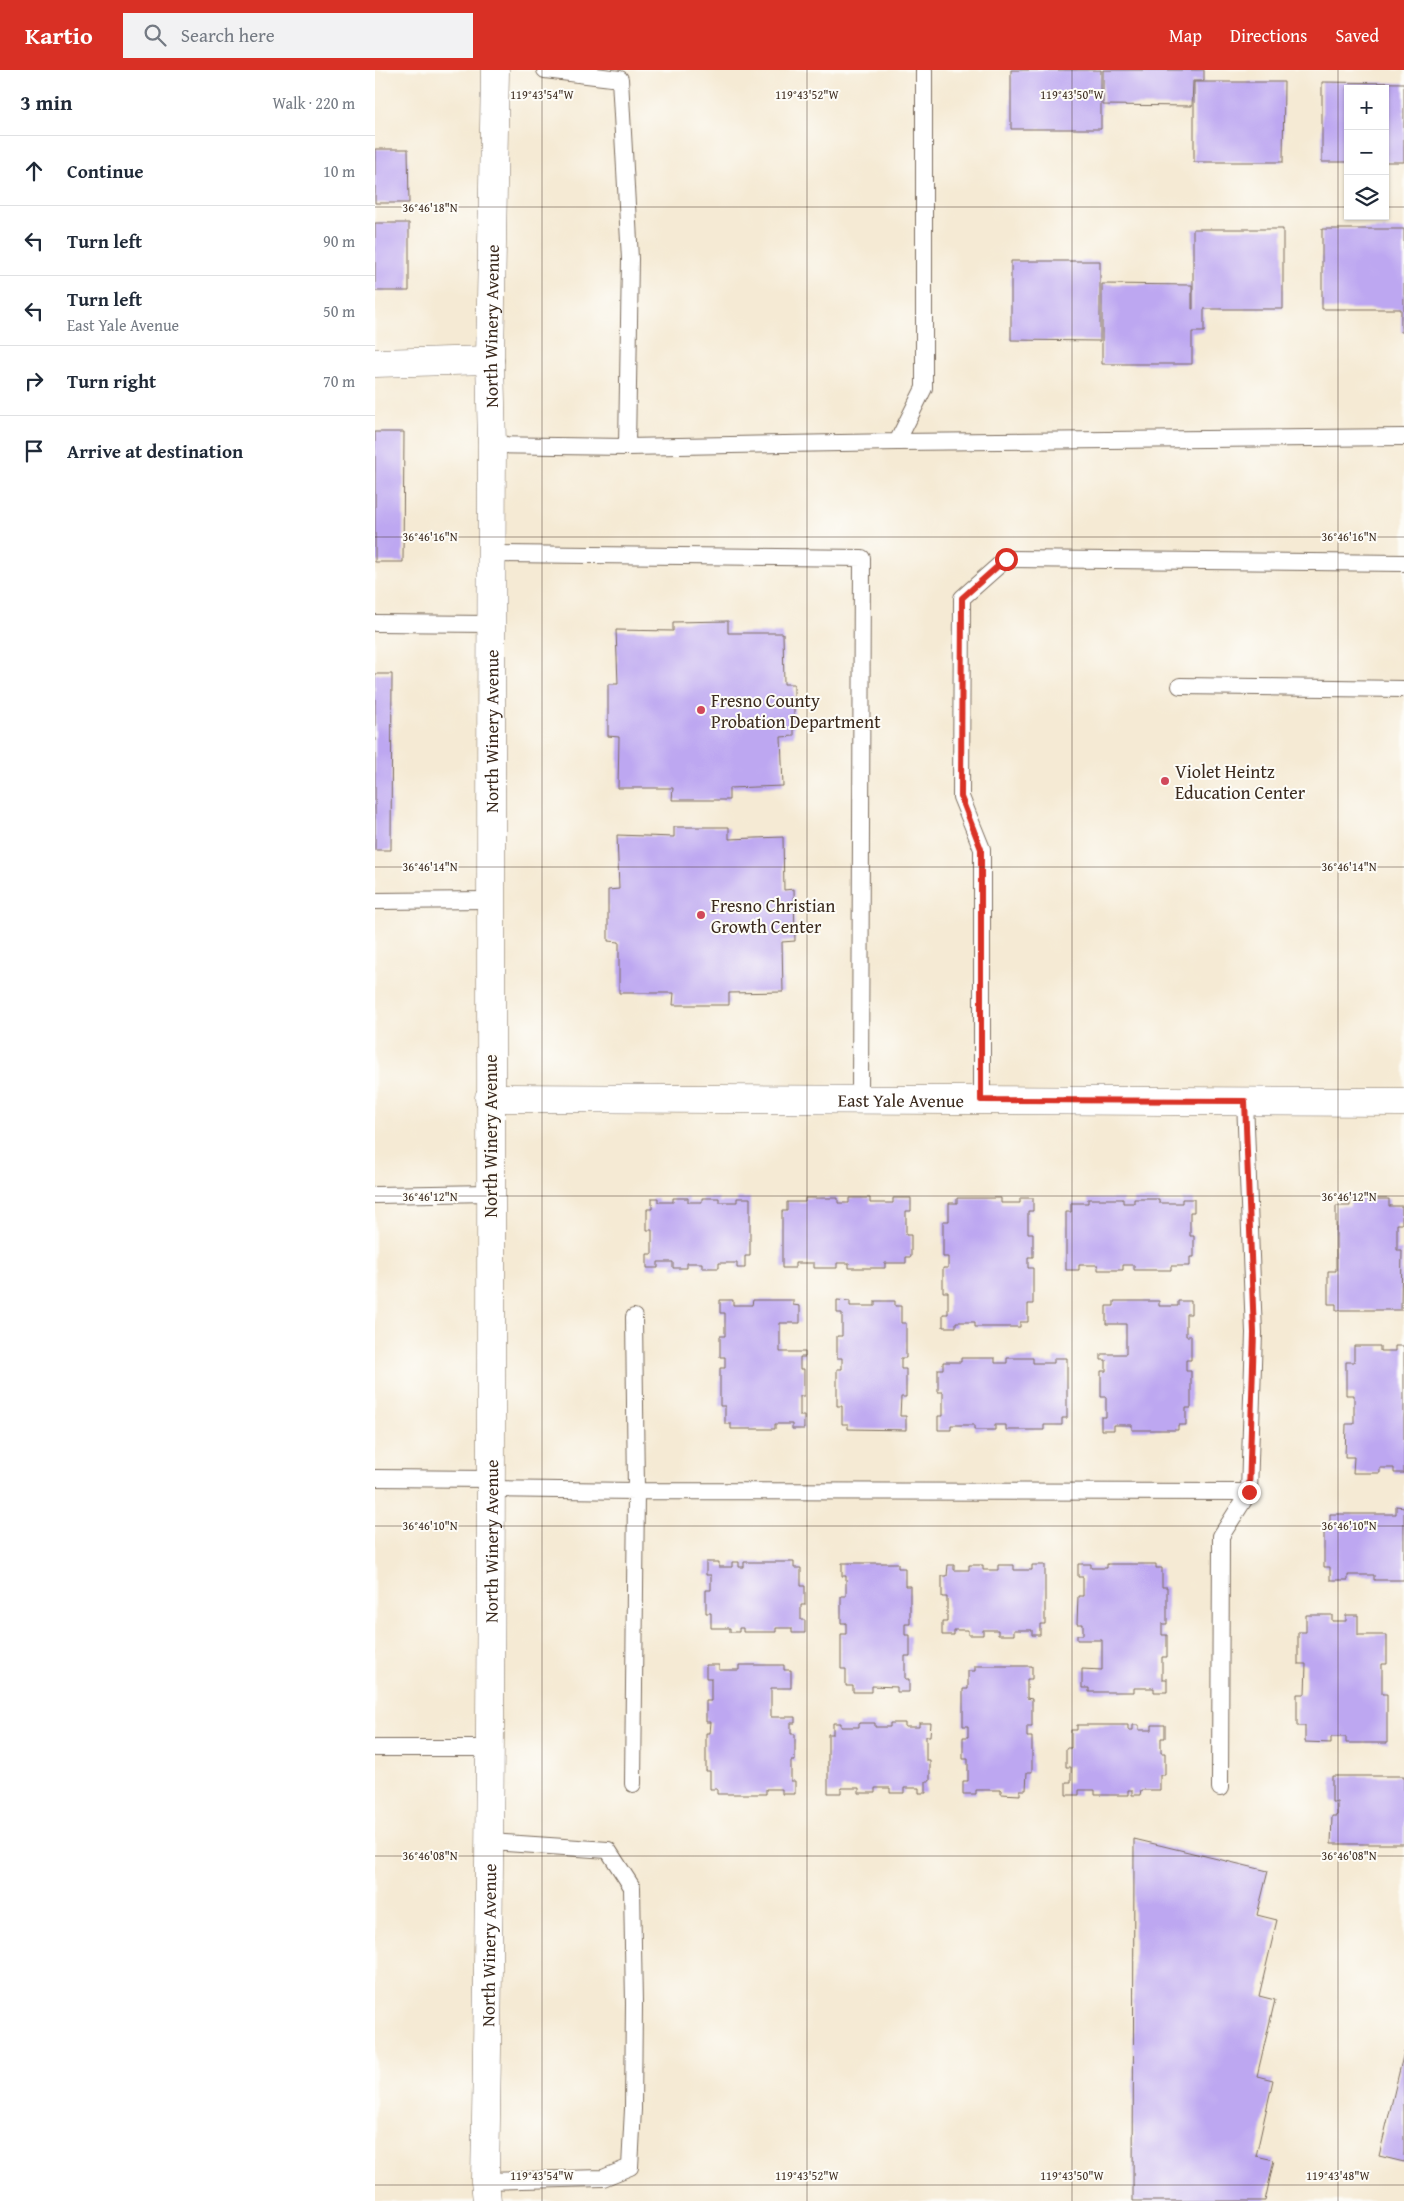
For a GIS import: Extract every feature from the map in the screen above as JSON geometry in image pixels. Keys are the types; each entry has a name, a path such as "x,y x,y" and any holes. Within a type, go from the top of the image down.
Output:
{"street":[{"name":"North Winery Avenue","path":"486,2191 491,1842 489,1748 491,1193 489,1098 492,445 490,360 495,70"},
{"path":"375,363 490,360"},
{"name":"East Yale Avenue","path":"489,1098 1404,1102"}],"lane":[{"path":"545,70 620,78 630,260 627,447"},
{"path":"897,442 924,388 924,70"},
{"path":"492,445 627,447 897,442 1404,437"},
{"path":"491,554 862,558 860,1100"},
{"path":"981,1100 981,849 961,797 962,598 1006,559 1404,563"},
{"path":"375,623 491,624"},
{"path":"1180,686 1404,689"},
{"path":"375,900 490,900"},
{"path":"1220,1788 1221,1536 1249,1492 1254,1333 1245,1101"},
{"path":"375,1195 491,1193"},
{"path":"633,1784 636,1491 634,1317"},
{"path":"375,1478 636,1491 1249,1492"},
{"path":"375,1748 489,1748"},
{"path":"486,2191 603,2178 630,2167 633,2109 632,1887 608,1850 491,1842"}],"building":[{"path":"1011,70 1101,70 1101,129 1011,129"},
{"path":"1103,70 1204,70 1204,81 1193,81 1192,106 1103,105"},
{"path":"1194,82 1284,82 1283,162 1194,162"},
{"path":"1322,82 1404,83 1404,162 1389,162 1389,85 1344,85 1344,162 1322,162"},
{"path":"375,149 408,149 409,203 375,203"},
{"path":"375,223 409,223 409,291 375,291"},
{"path":"1193,229 1283,229 1283,309 1204,309 1204,332 1192,332 1192,364 1102,364 1102,284 1192,285 1193,309"},
{"path":"1322,229 1404,229 1404,332 1401,332 1401,309 1322,309"},
{"path":"1011,261 1100,261 1100,341 1011,340"},
{"path":"375,432 404,432 403,562 375,562"},
{"name":"Fresno County Probation Department","path":"728,621 728,633 783,633 784,684 794,684 794,736 781,737 783,786 729,788 729,800 672,800 673,788 618,788 619,737 608,736 608,684 618,684 616,630 673,631 673,622"},
{"path":"375,674 392,674 391,850 375,850"},
{"name":"Fresno Christian Growth Center","path":"674,827 729,827 729,839 783,837 784,890 794,889 795,941 782,942 783,992 729,993 729,1005 673,1005 674,993 619,993 619,942 608,941 608,890 619,889 617,835 674,837"},
{"path":"652,1198 658,1198 658,1202 673,1202 673,1198 688,1198 688,1202 702,1202 702,1198 719,1198 719,1202 737,1202 737,1198 750,1198 750,1256 745,1256 745,1268 737,1268 737,1263 719,1263 719,1268 702,1268 702,1263 687,1263 687,1268 673,1268 673,1262 658,1262 658,1268 647,1268 647,1254 652,1254 652,1230 647,1230 647,1209 652,1209"},
{"path":"805,1198 838,1198 838,1203 849,1203 849,1198 870,1198 870,1203 893,1203 893,1198 911,1198 911,1211 906,1211 906,1235 911,1235 911,1257 906,1257 906,1263 885,1263 885,1268 849,1268 849,1263 837,1263 837,1268 814,1268 814,1263 795,1263 795,1268 782,1268 782,1211 787,1211 787,1202 805,1202"},
{"path":"957,1198 1001,1198 1001,1203 1020,1203 1020,1198 1033,1198 1033,1211 1028,1211 1028,1233 1033,1233 1033,1257 1028,1257 1028,1268 1033,1268 1033,1304 1028,1304 1028,1322 1020,1322 1020,1327 975,1327 975,1322 956,1322 956,1327 943,1327 943,1314 948,1314 948,1292 943,1292 943,1268 948,1268 948,1257 943,1257 943,1221 949,1221 949,1203 957,1203"},
{"path":"1088,1199 1123,1199 1123,1203 1134,1203 1134,1199 1159,1199 1159,1203 1182,1203 1182,1199 1194,1199 1194,1212 1190,1212 1190,1236 1194,1236 1194,1257 1190,1257 1190,1266 1171,1266 1171,1270 1134,1270 1134,1265 1123,1265 1123,1270 1098,1270 1098,1265 1079,1265 1079,1270 1066,1270 1066,1212 1071,1212 1071,1203 1088,1203"},
{"path":"1350,1199 1389,1199 1389,1206 1402,1206 1402,1224 1397,1224 1397,1250 1402,1250 1401,1310 1336,1310 1336,1304 1328,1304 1328,1271 1336,1271 1336,1206 1350,1206"},
{"path":"720,1300 733,1300 733,1305 752,1305 753,1300 793,1300 793,1305 800,1306 800,1323 780,1323 780,1352 805,1352 805,1357 800,1357 800,1369 804,1369 804,1396 800,1396 800,1416 804,1416 804,1429 792,1429 792,1424 775,1424 775,1429 731,1429 731,1424 725,1424 725,1406 720,1406 720,1368 725,1368 725,1357 720,1357 720,1336 725,1336 725,1313 720,1313"},
{"path":"837,1300 850,1301 850,1306 875,1306 875,1301 895,1301 895,1306 901,1306 901,1323 906,1323 906,1358 901,1358 901,1369 906,1369 906,1397 901,1397 900,1416 906,1416 906,1430 848,1429 848,1424 842,1424 842,1406 837,1406 837,1369 842,1369 842,1358 837,1358 837,1336 842,1336 842,1313 837,1313"},
{"path":"1114,1301 1159,1301 1159,1306 1178,1306 1178,1301 1191,1301 1191,1314 1186,1314 1186,1336 1191,1336 1191,1360 1186,1360 1186,1371 1191,1371 1191,1408 1186,1408 1186,1425 1178,1425 1178,1430 1132,1430 1132,1425 1114,1425 1114,1430 1101,1430 1101,1417 1106,1417 1106,1397 1101,1397 1101,1371 1106,1371 1106,1360 1101,1360 1101,1354 1126,1354 1126,1324 1106,1324 1106,1306 1114,1306"},
{"path":"1354,1346 1380,1346 1380,1351 1395,1351 1395,1346 1404,1346 1404,1473 1394,1473 1394,1468 1380,1468 1380,1473 1353,1473 1354,1457 1345,1457 1346,1424 1354,1424 1354,1395 1346,1395 1346,1362 1354,1362"},
{"path":"961,1358 995,1358 995,1363 1007,1363 1007,1358 1033,1358 1033,1363 1054,1363 1054,1358 1067,1358 1067,1418 1062,1418 1062,1425 1044,1425 1044,1430 1006,1430 1006,1425 995,1425 995,1430 974,1430 974,1425 951,1425 951,1430 938,1430 938,1416 943,1416 943,1392 938,1392 938,1369 943,1369 943,1362 961,1362"},
{"path":"1396,1506 1404,1507 1404,1580 1374,1580 1374,1575 1348,1575 1348,1580 1330,1580 1330,1567 1324,1567 1324,1527 1330,1527 1330,1514 1396,1514"},
{"path":"706,1562 719,1562 719,1567 732,1567 732,1562 739,1562 739,1567 744,1567 744,1562 794,1562 794,1568 801,1568 801,1586 805,1586 805,1605 801,1605 801,1620 805,1620 805,1633 792,1633 792,1628 776,1628 776,1632 743,1632 743,1628 739,1628 739,1632 730,1632 730,1628 711,1628 711,1613 706,1613 706,1590 711,1590 711,1575 706,1575"},
{"path":"842,1563 898,1563 898,1568 905,1568 905,1586 910,1586 910,1624 905,1624 905,1635 910,1635 910,1656 905,1656 905,1679 909,1679 909,1692 897,1692 897,1687 872,1686 872,1692 853,1692 853,1686 846,1686 846,1669 841,1669 841,1634 846,1634 846,1623 841,1623 841,1596 846,1596 846,1576 842,1576"},
{"path":"1078,1564 1091,1564 1091,1568 1107,1568 1107,1564 1156,1564 1156,1568 1162,1568 1162,1587 1167,1587 1167,1624 1162,1624 1162,1635 1167,1635 1167,1657 1162,1657 1162,1679 1167,1679 1167,1692 1154,1692 1154,1688 1134,1688 1134,1692 1089,1692 1089,1688 1082,1688 1082,1669 1102,1670 1102,1640 1077,1640 1077,1635 1083,1635 1083,1624 1077,1624 1078,1596 1083,1596 1083,1577 1078,1577"},
{"path":"948,1565 954,1565 954,1570 969,1570 969,1565 983,1565 983,1570 998,1570 998,1565 1014,1565 1014,1570 1032,1570 1032,1565 1045,1565 1045,1624 1040,1624 1040,1635 1032,1635 1032,1630 1014,1630 1014,1635 998,1635 998,1630 983,1630 983,1635 968,1635 968,1630 954,1630 954,1635 942,1635 942,1622 947,1622 947,1597 942,1597 942,1576 947,1576"},
{"path":"1306,1615 1332,1615 1332,1621 1346,1621 1346,1615 1358,1615 1358,1635 1387,1635 1387,1664 1382,1664 1382,1694 1387,1694 1387,1743 1346,1743 1346,1737 1331,1737 1331,1743 1305,1742 1305,1726 1297,1726 1297,1694 1305,1694 1306,1664 1298,1664 1298,1632 1306,1632"},
{"path":"706,1665 719,1665 719,1670 739,1670 739,1665 784,1665 784,1670 791,1670 791,1688 771,1688 771,1717 795,1717 795,1723 791,1723 791,1734 795,1734 795,1761 791,1761 791,1781 795,1781 795,1794 782,1794 782,1789 766,1789 766,1794 717,1794 717,1789 710,1789 710,1771 706,1771 706,1733 710,1733 711,1722 706,1722 706,1701 711,1701 711,1678 706,1678"},
{"path":"975,1666 1032,1666 1032,1679 1027,1679 1027,1698 1032,1699 1032,1726 1027,1726 1027,1737 1032,1737 1032,1772 1027,1772 1026,1790 1020,1790 1020,1795 1001,1794 1001,1790 976,1790 976,1794 963,1794 963,1781 968,1781 968,1759 963,1759 963,1737 968,1737 968,1726 963,1726 963,1689 968,1689 968,1671 975,1671"},
{"path":"833,1723 841,1723 841,1727 859,1727 859,1723 875,1723 875,1727 890,1727 890,1723 905,1723 905,1727 919,1727 919,1723 931,1723 930,1736 926,1736 926,1760 930,1760 930,1781 926,1781 926,1793 919,1793 919,1788 904,1788 904,1793 890,1793 890,1788 875,1788 875,1793 859,1793 859,1788 841,1788 841,1793 828,1793 828,1734 833,1734"},
{"path":"1077,1725 1128,1725 1128,1730 1133,1730 1133,1725 1139,1725 1139,1730 1152,1730 1152,1725 1165,1725 1165,1738 1161,1738 1161,1753 1165,1753 1165,1775 1160,1775 1160,1790 1141,1790 1140,1795 1132,1795 1132,1790 1128,1790 1128,1795 1095,1795 1095,1790 1079,1790 1079,1795 1066,1795 1066,1782 1071,1782 1071,1767 1066,1767 1066,1748 1071,1748 1071,1730 1077,1730"},
{"path":"1332,1776 1404,1776 1404,1844 1331,1844 1332,1816 1337,1816 1337,1802 1332,1802"},
{"path":"1134,1839 1268,1871 1257,1915 1277,1920 1259,1996 1275,2000 1257,2076 1273,2080 1256,2156 1274,2160 1265,2201 1133,2201"},
{"path":"1404,2052 1404,2162 1379,2156"}],"place":[{"name":"Fresno County Probation Department","path":"701,710"},
{"name":"Violet Heintz Education Center","path":"1165,781"},
{"name":"Fresno Christian Growth Center","path":"701,915"}],"route":[{"path":"1006,559 962,598 961,797 981,849 981,1100 1245,1101 1254,1333 1249,1492"}]}
